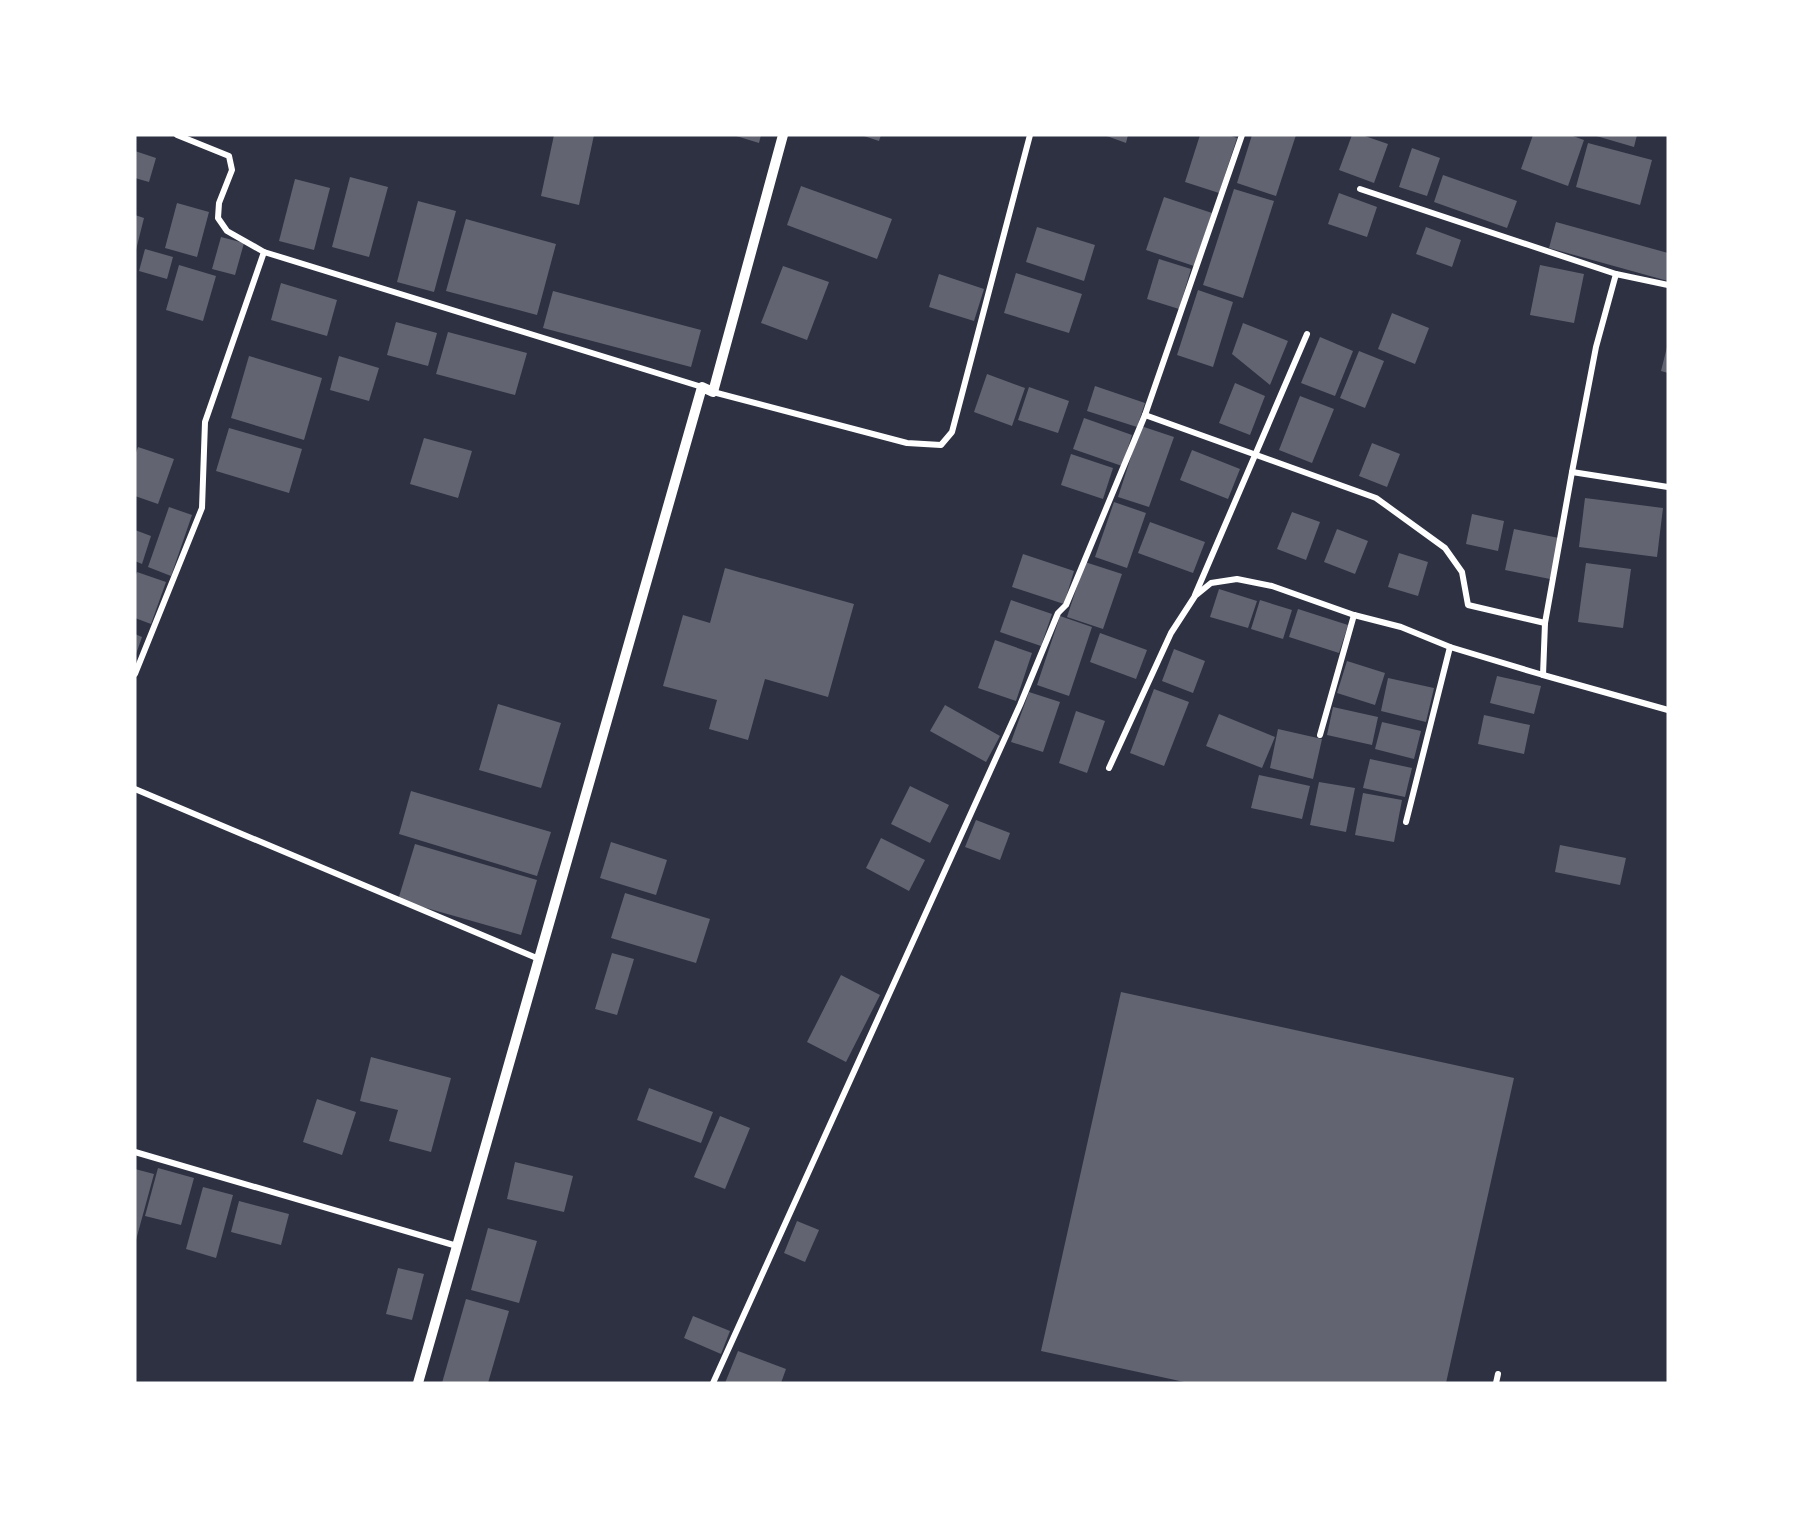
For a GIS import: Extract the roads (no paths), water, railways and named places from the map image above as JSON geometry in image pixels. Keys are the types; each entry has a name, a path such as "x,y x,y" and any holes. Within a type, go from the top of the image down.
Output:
{"street":[{"path":"177,135 229,156 232,170 219,203 218,218 227,231 264,252 713,392 907,443 941,445 952,432 1030,135"},
{"path":"713,392 783,135"},
{"path":"713,1383 1020,705 1058,613 1066,605 1145,415 1242,135"},
{"path":"1360,189 1616,274 1668,285"},
{"path":"135,674 202,508 205,422 264,252"},
{"path":"1543,675 1545,622 1572,472 1596,347 1616,274"},
{"path":"1109,768 1171,633 1195,596 1307,334"},
{"path":"418,1383 702,387"},
{"path":"1145,415 1376,498 1445,548 1462,572 1468,605 1545,622"},
{"path":"1572,472 1668,487"},
{"path":"1195,596 1211,583 1237,579 1272,586 1354,615 1401,627 1450,647 1668,710"},
{"path":"1320,735 1354,615"},
{"path":"1406,822 1450,647"},
{"path":"135,789 539,959"},
{"path":"135,1152 457,1246"},
{"path":"1496,1383 1498,1374"}]}
